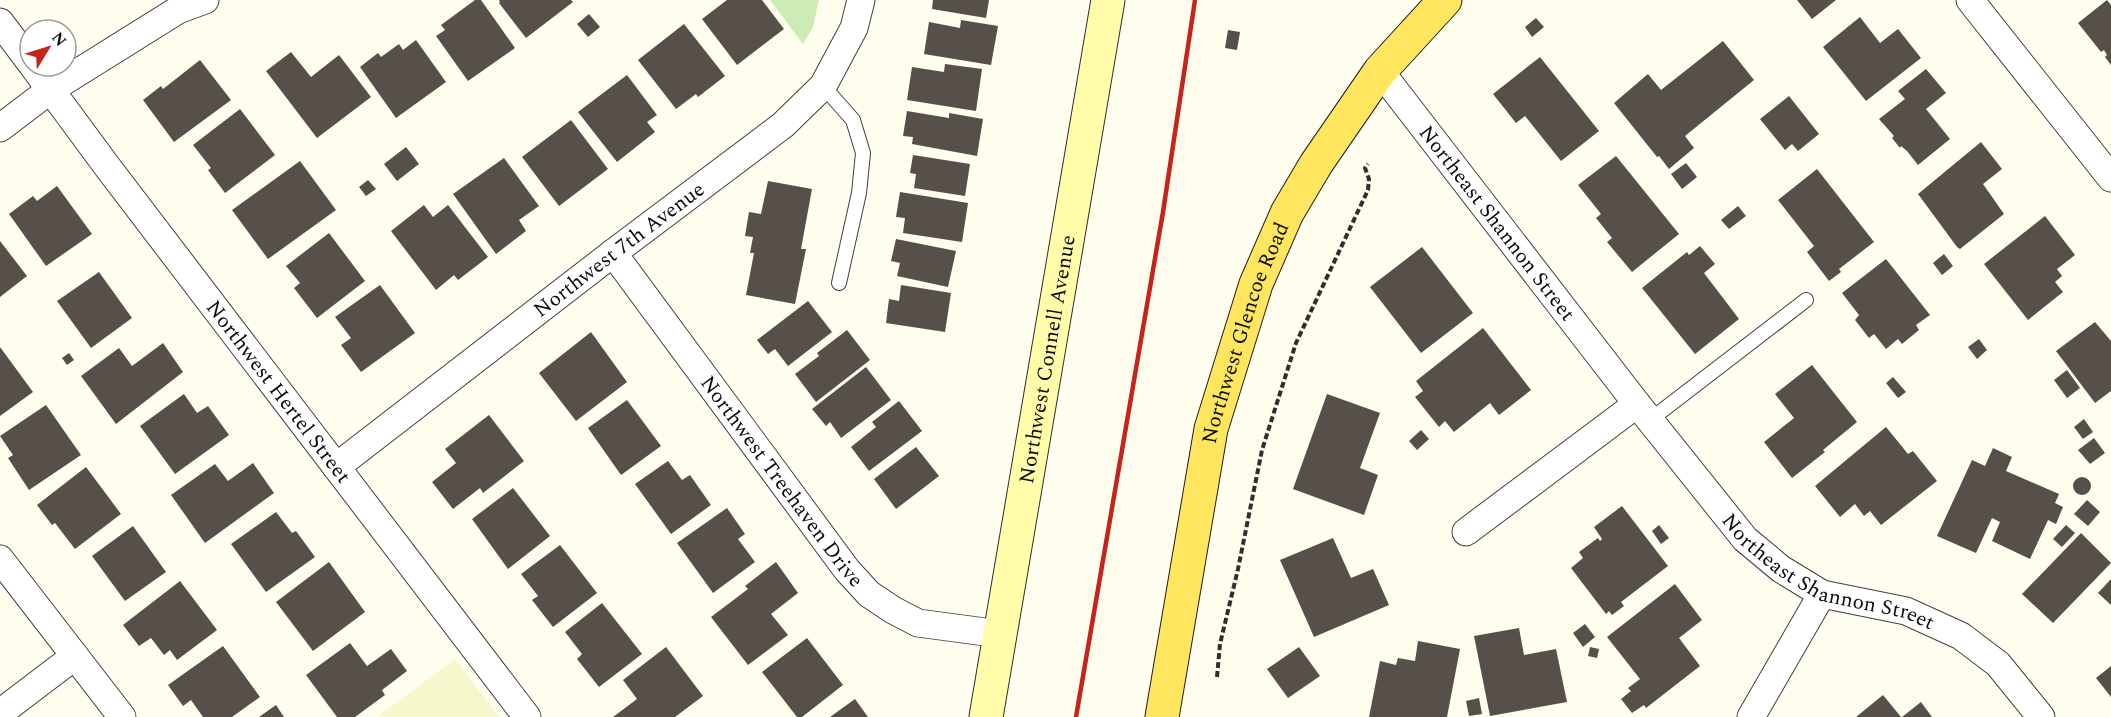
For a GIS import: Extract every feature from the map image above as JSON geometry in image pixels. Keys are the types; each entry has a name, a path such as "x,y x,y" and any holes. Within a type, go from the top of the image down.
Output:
{"main road":[{"name":"Northwest Glencoe Road","path":"1162,717 1211,429 1249,303 1287,213 1316,164 1380,71 1445,0"}],"street":[{"path":"0,128 51,90 178,10 205,0"},
{"name":"Northwest 7th Avenue","path":"336,467 783,125 823,86 854,28 861,0"},
{"name":"Northwest Connell Avenue","path":"986,717 1108,0"},
{"path":"1970,0 2110,177"},
{"name":"Northwest Hertel Street","path":"0,22 18,46"},
{"name":"Northeast Shannon Street","path":"1380,71 1643,412 1745,539 1781,569 1822,594 1906,611 1961,636 1998,664 2041,717"},
{"name":"Northwest Hertel Street","path":"42,78 527,717"},
{"name":"Northwest Treehaven Drive","path":"613,253 840,560 868,594 918,623 1000,634"},
{"path":"1466,532 1643,412"},
{"path":"0,559 122,717"},
{"path":"1751,717 1822,594"},
{"path":"0,713 75,656"}],"lane":[{"path":"823,86 853,120 863,153 859,193 839,283"},
{"path":"1643,412 1806,300"}],"path":[{"path":"1217,677 1220,644 1262,450 1296,343 1368,190 1369,179 1365,168 1368,164"}],"green space":[{"path":"770,0 819,0 813,27 803,44"},
{"path":"455,659 499,717 377,717"}],"building":[{"path":"475,0 481,0 515,48 468,81 436,36 445,30 441,25"},
{"path":"499,0 571,0 573,2 526,38"},
{"path":"727,0 762,0 784,29 737,65 702,19"},
{"path":"933,0 989,0 986,18 932,9"},
{"path":"1797,0 1836,0 1812,19"},
{"path":"2107,0 2111,5 2111,65 2105,57 2107,55 2104,50 2101,52 2078,23"},
{"path":"589,14 600,27 588,37 577,24"},
{"path":"1860,17 1880,43 1898,29 1921,58 1866,101 1823,47"},
{"path":"1536,18 1544,27 1532,37 1525,27"},
{"path":"961,20 998,26 991,65 924,54 929,22 960,28"},
{"path":"684,24 725,76 698,97 696,94 676,109 638,60"},
{"path":"1228,30 1240,32 1237,50 1225,48"},
{"path":"416,40 446,82 396,118 360,67 378,53 381,57 399,44 403,50"},
{"path":"1723,41 1754,80 1685,136 1694,148 1669,169 1614,103 1648,74 1661,90"},
{"path":"291,52 311,77 339,55 371,97 317,138 266,71"},
{"path":"1540,57 1599,131 1561,161 1525,116 1516,123 1493,94"},
{"path":"200,60 231,100 174,142 143,100 161,86 163,89"},
{"path":"945,64 982,69 976,111 907,100 912,67 944,72"},
{"path":"1926,69 1946,93 1926,109 1950,139 1918,165 1907,151 1901,146 1900,148 1892,138 1894,136 1879,119 1905,99 1898,91"},
{"path":"627,75 657,115 647,122 655,132 617,162 578,112"},
{"path":"1789,96 1819,134 1798,151 1792,144 1785,150 1760,119"},
{"path":"240,109 275,155 225,193 208,170 211,168 193,145"},
{"path":"907,111 949,118 949,113 983,119 977,156 912,144 913,137 903,136"},
{"path":"571,120 608,169 559,206 522,157"},
{"path":"1981,142 2002,169 1983,184 2004,214 1960,249 1918,194"},
{"path":"406,147 419,164 397,181 384,164"},
{"path":"913,155 970,164 965,196 914,188 916,174 910,173"},
{"path":"1616,156 1679,234 1632,272 1607,242 1612,238 1596,218 1601,214 1578,185"},
{"path":"504,158 539,206 519,220 526,231 496,254 453,194"},
{"path":"300,161 336,210 268,259 232,210"},
{"path":"1686,163 1697,177 1682,189 1671,174"},
{"path":"1817,169 1874,242 1839,269 1841,272 1829,281 1807,252 1814,246 1778,200"},
{"path":"368,180 376,189 366,196 359,187"},
{"path":"768,181 812,189 801,249 806,249 795,304 746,295 754,253 750,253 753,237 745,236 749,212 761,214"},
{"path":"57,186 92,234 46,266 9,214 33,196 37,201"},
{"path":"900,192 968,203 962,242 903,233 905,218 896,217"},
{"path":"424,205 433,217 448,205 488,257 458,280 454,275 436,290 391,231"},
{"path":"1738,206 1746,216 1729,229 1721,220"},
{"path":"2045,216 2075,255 2057,269 2062,276 2055,282 2063,292 2028,320 1984,264"},
{"path":"329,233 365,281 317,318 294,288 300,283 286,266"},
{"path":"896,239 956,251 948,287 897,276 900,263 891,261"},
{"path":"0,241 27,276 0,297"},
{"path":"1700,246 1715,264 1704,273 1739,319 1695,354 1642,288 1687,252 1689,255"},
{"path":"1422,247 1473,313 1421,353 1370,287"},
{"path":"1944,254 1953,266 1942,275 1933,263"},
{"path":"1886,259 1930,315 1916,325 1919,330 1902,344 1898,339 1886,349 1874,334 1869,338 1855,320 1859,315 1842,293"},
{"path":"99,272 132,318 91,348 57,301"},
{"path":"380,285 415,333 361,372 341,345 351,338 335,317"},
{"path":"901,285 951,293 945,332 886,323 889,299 899,301"},
{"path":"808,301 832,332 788,366 775,349 768,354 757,340"},
{"path":"2095,322 2111,341 2111,391 2095,403 2056,351"},
{"path":"1483,328 1531,390 1499,415 1490,403 1454,432 1445,421 1439,427 1415,397 1423,391 1416,381"},
{"path":"847,330 870,360 816,402 795,374 819,356 817,353"},
{"path":"591,332 627,382 576,421 539,373"},
{"path":"1979,339 1987,350 1977,359 1968,347"},
{"path":"163,343 183,372 116,424 81,376 119,348 132,366"},
{"path":"0,347 33,392 0,416"},
{"path":"69,353 74,360 67,365 62,358"},
{"path":"1812,365 1857,422 1823,450 1825,452 1792,478 1764,442 1794,418 1775,394"},
{"path":"866,367 891,400 841,438 830,422 826,426 812,409"},
{"path":"2067,370 2080,388 2067,398 2054,380"},
{"path":"1893,377 1906,392 1898,398 1886,383"},
{"path":"184,394 197,413 208,406 229,435 175,474 140,426"},
{"path":"1327,394 1380,413 1360,468 1378,475 1364,515 1293,489"},
{"path":"627,400 661,446 621,475 588,428"},
{"path":"899,401 922,431 869,471 851,447 876,427 872,422"},
{"path":"46,405 81,455 29,490 8,458 13,455 0,436"},
{"path":"489,415 524,461 483,493 480,488 453,509 432,482 456,463 445,449"},
{"path":"2084,419 2093,432 2083,439 2074,427"},
{"path":"1886,427 1908,454 1913,451 1937,481 1881,525 1870,511 1864,516 1855,504 1840,517 1815,486"},
{"path":"1421,430 1429,439 1417,450 1409,441"},
{"path":"2094,438 2105,453 2090,464 2078,450"},
{"path":"916,447 939,476 896,509 874,479"},
{"path":"1993,448 2012,457 2006,471 2059,494 2055,503 2063,507 2056,524 2048,520 2030,559 1992,541 2000,522 1992,518 1976,553 1937,536 1972,460 1985,466"},
{"path":"668,461 682,480 690,475 711,505 671,534 635,484"},
{"path":"253,463 274,493 205,543 171,495 215,464 228,481"},
{"path":"86,467 121,514 75,549 55,523 52,525 37,505"},
{"path":"2082,477 2088,480 2091,486 2088,492 2082,495 2076,492 2073,486 2076,480"},
{"path":"513,488 550,536 508,569 472,519"},
{"path":"2087,500 2100,512 2088,526 2074,514"},
{"path":"1622,506 1668,566 1621,602 1624,606 1612,615 1609,611 1606,614 1571,568 1583,558 1579,552 1598,538 1600,541 1602,539 1594,527"},
{"path":"727,508 745,534 738,539 755,562 713,593 677,543"},
{"path":"276,512 292,533 296,531 315,557 266,592 231,544"},
{"path":"1659,525 1669,538 1661,544 1652,531"},
{"path":"2066,525 2075,533 2062,547 2053,539"},
{"path":"133,526 166,572 125,601 92,556"},
{"path":"2081,533 2111,563 2053,623 2022,594"},
{"path":"1333,538 1351,578 1373,569 1389,605 1314,637 1280,560"},
{"path":"560,545 597,593 553,627 532,600 538,596 521,574"},
{"path":"329,562 365,612 313,651 276,602"},
{"path":"776,562 798,593 771,614 788,635 748,665 711,617 748,589 745,586"},
{"path":"2111,579 2111,605 2098,593"},
{"path":"180,581 217,630 177,660 170,650 164,655 151,638 139,646 123,625"},
{"path":"1675,584 1702,620 1679,638 1700,666 1646,708 1644,705 1632,713 1621,699 1631,691 1628,688 1640,679 1607,637"},
{"path":"602,603 642,654 599,687 577,659 582,654 565,632"},
{"path":"1585,624 1595,637 1583,647 1573,633"},
{"path":"1519,628 1524,655 1556,649 1567,702 1490,716 1474,636"},
{"path":"807,638 843,685 802,717 797,717 762,672"},
{"path":"1418,641 1460,649 1447,717 1369,717 1380,661 1396,665 1398,658 1415,661"},
{"path":"350,643 367,666 391,649 407,671 382,690 385,695 355,717 337,717 306,675"},
{"path":"223,646 260,697 232,717 203,717 191,700 183,706 168,685"},
{"path":"666,647 703,696 675,717 613,717 637,699 623,680"},
{"path":"1299,647 1320,676 1288,698 1267,669"},
{"path":"1590,647 1599,649 1597,658 1588,656"},
{"path":"2111,666 2111,697 2096,678"},
{"path":"1883,695 1901,717 1856,717"},
{"path":"1479,698 1482,714 1469,716 1466,701"},
{"path":"855,699 868,717 830,717"},
{"path":"1921,702 1932,717 1902,717"},
{"path":"276,705 284,717 259,717"}],"railway":[{"path":"1076,717 1163,212 1195,0"}]}
